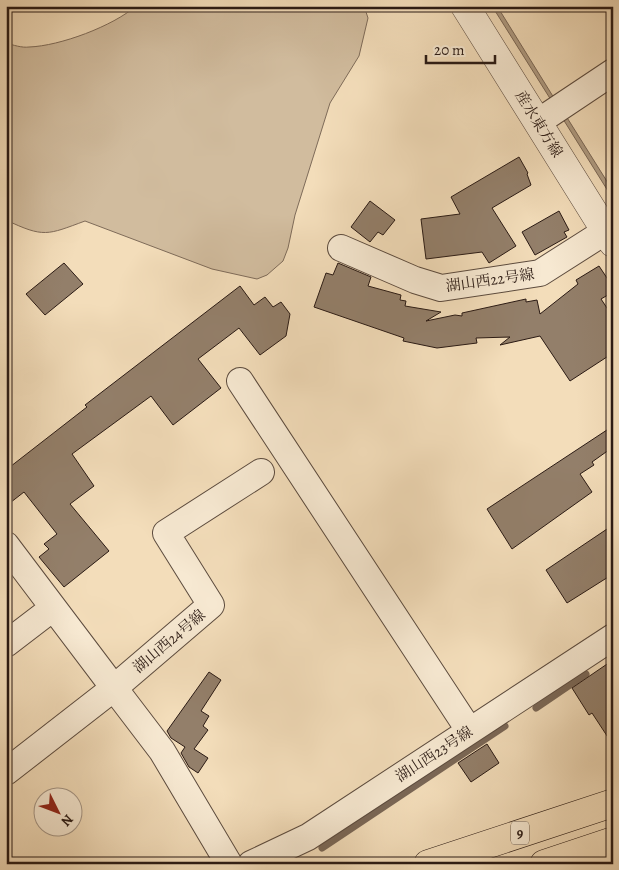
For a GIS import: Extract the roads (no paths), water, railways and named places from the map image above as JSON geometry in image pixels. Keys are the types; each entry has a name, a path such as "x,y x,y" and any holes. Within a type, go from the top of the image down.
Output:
{"highway":[{"name":"9","path":"428,864 613,803"},
{"path":"544,864 613,841"}],"street":[{"name":"産水東方線","path":"465,6 609,237"},
{"path":"538,122 613,72"},
{"name":"湖山西22号線","path":"341,248 415,280 441,288 540,274 609,237"},
{"path":"240,381 469,730"},
{"name":"湖山西24号線","path":"114,688 211,605 166,533 262,472"},
{"path":"6,545 162,751 229,864"},
{"path":"6,644 54,608"},
{"name":"湖山西23号線","path":"251,864 308,836 613,637"},
{"path":"6,772 114,688"}],"waterway":[{"path":"536,708 586,674"},
{"path":"322,848 505,726"}]}
